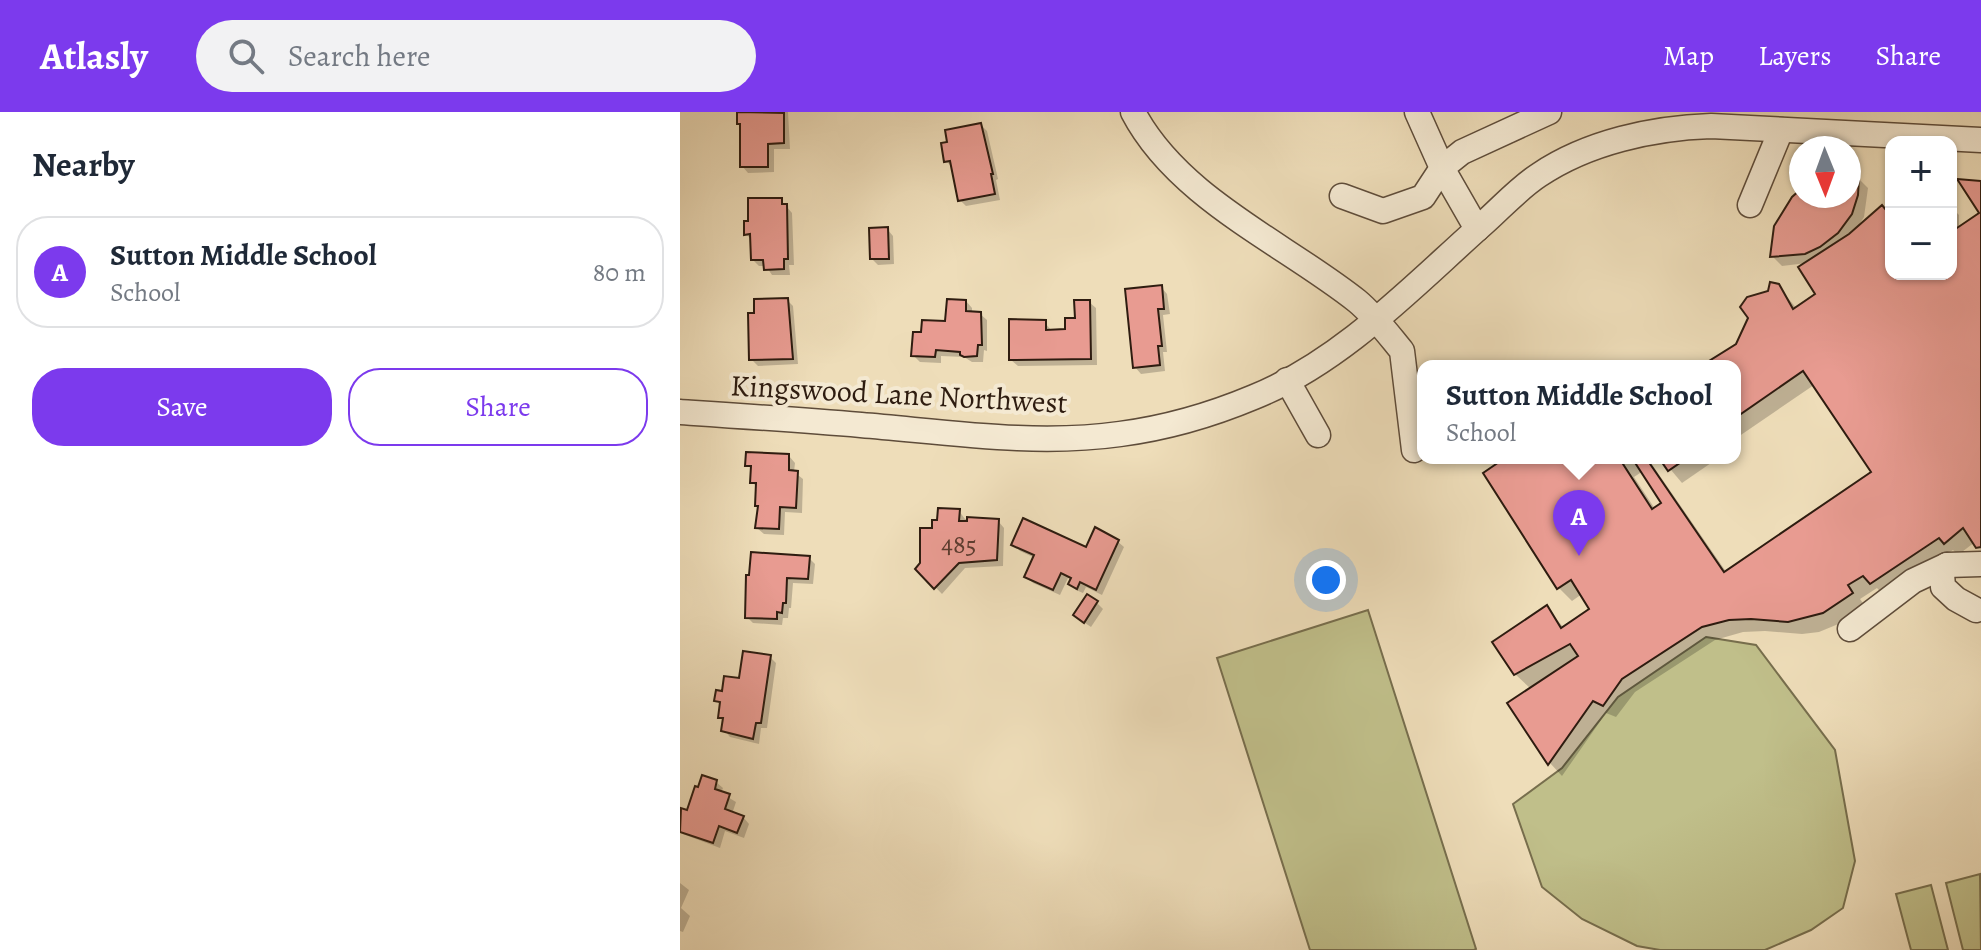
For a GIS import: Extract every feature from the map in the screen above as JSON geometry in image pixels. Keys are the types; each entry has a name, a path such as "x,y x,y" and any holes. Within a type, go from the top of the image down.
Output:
{"street":[{"path":"1133,112 1163,154 1193,183 1274,245 1358,302 1402,351 1414,450"},
{"path":"1417,112 1442,168 1477,229"},
{"path":"1342,196 1383,211 1423,197 1442,168 1462,152 1549,112"},
{"name":"Kingswood Lane Northwest","path":"680,412 965,435 1066,438 1119,434 1189,420 1256,396 1318,362 1375,319 1538,176 1577,155 1677,120 1711,126 1981,140"},
{"path":"1750,205 1781,130"},
{"path":"1287,380 1318,435"},
{"path":"1850,629 1913,581 1947,565 1981,564"},
{"path":"1947,565 1942,574 1943,587 1976,616"}],"shaded area":[{"path":"1368,610 1474,950 1310,950 1217,658"},
{"path":"1706,637 1756,645 1835,750 1855,861 1843,908 1811,930 1765,950 1660,950 1637,946 1582,919 1542,887 1513,804 1562,768 1618,697"},
{"path":"1980,874 1981,950 1963,950 1946,883"},
{"path":"1931,885 1948,950 1911,950 1896,894"}],"building":[{"path":"737,112 784,113 784,143 768,144 768,167 740,167"},
{"path":"981,123 995,194 958,201 950,161 944,162 941,143 947,142 945,130"},
{"path":"1957,179 1981,181 1981,547 1976,548 1963,528 1944,544 1939,538 1870,584 1863,576 1848,585 1853,593 1823,613 1788,622 1729,620 1702,627 1622,679 1603,706 1593,701 1548,765 1507,703 1578,656 1570,644 1514,675 1492,642 1547,605 1561,628 1589,609 1571,580 1557,589 1483,473 1496,464 1623,464 1652,509 1661,503 1636,464 1650,464 1724,572 1871,472 1803,371 1741,414 1741,360 1711,360 1736,344 1748,318 1740,307 1747,297 1768,291 1770,282 1779,284 1793,309 1815,294 1798,267 1849,234 1882,205 1885,209 1885,280 1957,280 1957,228 1979,213"},
{"path":"748,198 782,198 782,204 787,204 788,259 784,259 784,269 764,270 763,260 751,260 750,234 744,235 744,221 748,221"},
{"path":"1789,202 1789,208 1854,208 1838,233 1805,254 1770,257 1774,226"},
{"path":"888,227 889,259 870,259 869,228"},
{"path":"1162,285 1164,309 1158,309 1162,346 1158,346 1160,365 1133,368 1125,289"},
{"path":"788,298 793,359 749,360 748,313 754,313 754,299"},
{"path":"947,299 966,300 966,311 981,312 982,345 978,345 977,356 964,357 960,352 936,350 935,357 911,356 913,332 921,332 922,320 945,321"},
{"path":"1074,300 1090,300 1091,359 1009,360 1009,319 1046,320 1046,330 1065,329 1065,318 1075,318"},
{"path":"746,452 789,454 789,470 798,471 796,508 780,507 779,529 755,528 758,506 755,506 756,483 750,483 751,466 745,466"},
{"path":"1663,464 1678,464 1668,471"},
{"path":"938,508 960,509 959,521 967,521 967,517 999,519 997,560 959,563 934,589 915,569 920,563 920,528 932,528 932,520 937,520"},
{"path":"1023,518 1086,547 1095,527 1119,540 1096,590 1080,582 1077,589 1068,584 1071,578 1061,573 1053,590 1024,577 1034,555 1011,545"},
{"path":"751,552 810,556 808,579 787,578 786,603 783,603 782,613 777,612 777,619 745,618 746,575 749,575"},
{"path":"1087,594 1098,601 1084,623 1073,615"},
{"path":"743,651 771,655 761,723 756,723 753,739 721,731 723,718 718,718 720,702 714,701 716,690 722,691 724,676 739,678"},
{"path":"702,775 717,780 715,789 730,794 725,809 744,816 737,833 719,826 713,843 680,832 681,808 687,810"}],"place":[{"name":"Sutton Middle School","path":"1579,556"}]}
